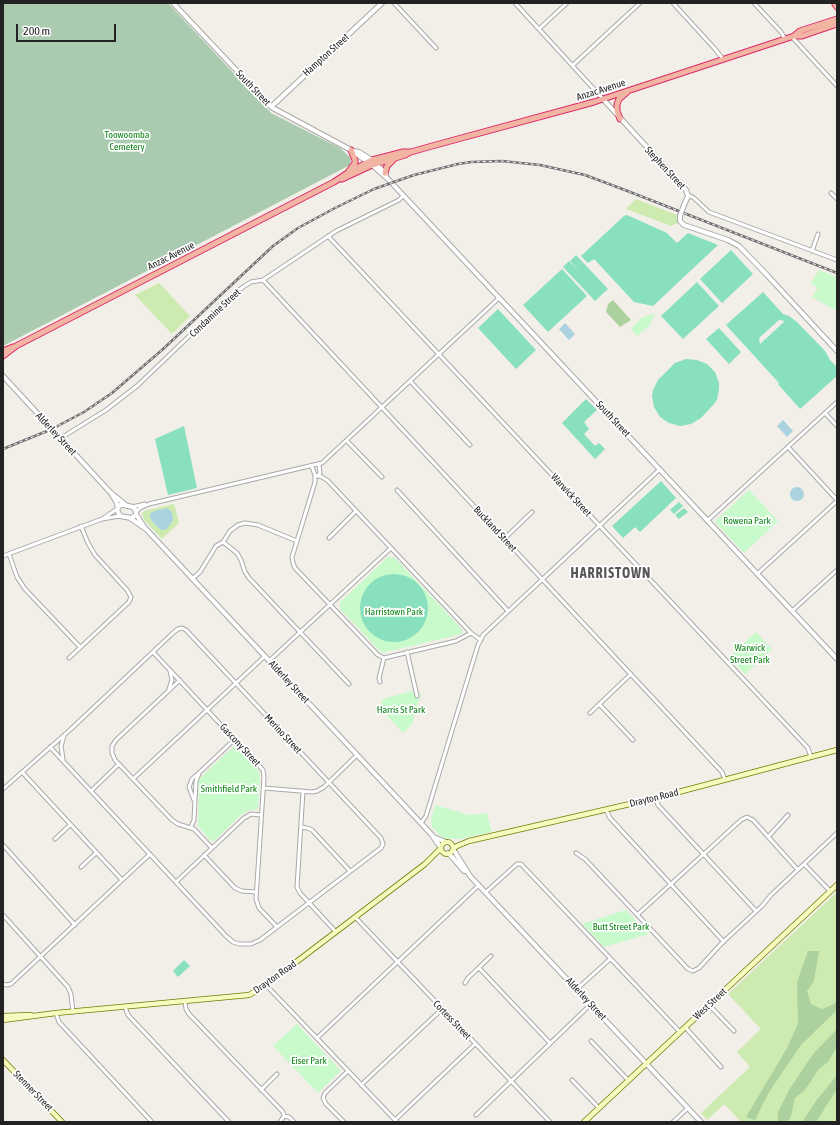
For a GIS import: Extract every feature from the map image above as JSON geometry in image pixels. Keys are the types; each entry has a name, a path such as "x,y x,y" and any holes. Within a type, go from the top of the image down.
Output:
{"highway":[{"name":"Anzac Avenue","path":"334,182 348,177 372,163 603,99 785,39 800,31 837,17"},
{"name":"Anzac Avenue","path":"793,36 802,36 837,24"},
{"path":"620,119 617,111 617,103 624,94 633,89"},
{"path":"349,172 355,163 351,150"},
{"name":"Anzac Avenue","path":"3,351 16,346 334,182 349,172 403,152 411,152"},
{"path":"385,173 387,166 394,158"},
{"name":"Anzac Avenue","path":"3,356 16,346"}],"main road":[{"name":"Drayton Road","path":"453,849 469,841 656,798 837,750"},
{"name":"Drayton Road","path":"448,842 469,841"},
{"path":"448,842 453,849 446,853 441,848 442,844 448,842"},
{"name":"Drayton Road","path":"3,1016 41,1015 249,995 266,985 429,861 441,848"},
{"name":"Drayton Road","path":"429,861 446,853"},
{"name":"West Street","path":"584,1122 837,885"},
{"name":"Drayton Road","path":"3,1020 30,1018 41,1015"},
{"name":"Stenner Street","path":"3,1060 62,1122"}],"street":[{"name":"South Street","path":"173,3 271,107 351,150 385,173 388,179"},
{"name":"Hampton Street","path":"271,107 382,3"},
{"path":"394,3 436,48"},
{"name":"Stephen Street","path":"516,3 685,189 688,195 680,216 680,221 684,224 728,240 739,246 837,351"},
{"path":"540,28 567,3"},
{"path":"573,65 640,3"},
{"path":"673,3 723,59"},
{"path":"754,3 781,32 785,39"},
{"path":"793,36 837,86"},
{"name":"South Street","path":"372,163 837,659"},
{"path":"831,193 837,200"},
{"path":"688,195 694,198 709,212 837,260"},
{"name":"Condamine Street","path":"61,438 106,410 137,386 239,290 251,282 263,280 328,236 399,200 403,196"},
{"path":"812,251 818,234"},
{"name":"Warwick Street","path":"328,236 808,748 811,757"},
{"name":"Buckland Street","path":"263,280 722,772 725,780"},
{"path":"102,519 115,512 121,505 132,507 149,504 319,465 347,441 499,298"},
{"name":"Alderley Street","path":"3,376 110,492 127,506"},
{"path":"410,381 470,445"},
{"path":"707,521 837,402"},
{"path":"825,413 837,426"},
{"path":"347,441 382,477"},
{"path":"757,574 837,501 788,447"},
{"path":"319,465 320,473 317,475 292,557 295,568 378,655 384,658 456,641 471,633"},
{"path":"312,466 317,475 328,481 471,633 481,640"},
{"path":"421,823 426,817 483,636 542,579 660,470"},
{"path":"397,490 508,611"},
{"name":"Alderley Street","path":"110,492 116,501 118,508"},
{"path":"3,556 102,519 121,516 130,518 134,517 140,508 149,504"},
{"path":"132,507 136,513"},
{"path":"118,508 118,513 121,516"},
{"path":"329,538 356,511"},
{"path":"504,538 532,512"},
{"name":"Alderley Street","path":"136,513 146,529 421,823 441,848"},
{"name":"Alderley Street","path":"130,518 146,529"},
{"path":"192,579 204,567 216,546 223,542 230,531 238,525 245,523 258,525 297,541"},
{"path":"69,658 129,602 131,597 127,590 95,555 81,526"},
{"path":"223,542 237,553 249,578 349,684"},
{"path":"270,661 391,548"},
{"path":"9,554 17,576 25,589 80,647"},
{"path":"792,611 837,570"},
{"name":"Merino Street","path":"153,652 177,630 182,628 186,630 381,838 383,842 380,848 350,871"},
{"path":"3,789 153,652"},
{"name":"Gascony Street","path":"153,652 262,768 264,775 264,788 256,901 259,908 277,927"},
{"path":"408,652 417,696"},
{"path":"133,779 265,656"},
{"path":"380,682 378,678 384,658"},
{"path":"167,692 172,680 169,668"},
{"path":"590,713 631,674"},
{"path":"180,680 114,742 112,746 112,753 119,764 172,820 178,824 191,827 196,830 212,848"},
{"path":"599,704 633,740"},
{"path":"66,733 61,750 66,764"},
{"path":"194,800 189,789 190,782 193,777 236,740"},
{"path":"50,747 228,938 236,943 245,945 257,941 350,871 312,830 301,827"},
{"path":"264,788 317,791 329,782 357,755"},
{"path":"91,791 119,764"},
{"path":"191,827 194,820 194,800 197,779 201,771"},
{"path":"22,772 122,880"},
{"path":"303,791 297,885 300,894 336,932"},
{"path":"656,798 658,805 756,911"},
{"path":"606,810 610,818 724,942"},
{"path":"176,882 246,816 253,814 262,815"},
{"path":"768,837 788,816"},
{"path":"637,915 741,820 747,817 752,820 798,870"},
{"path":"55,839 70,825"},
{"path":"576,853 585,859 688,969 693,971 699,968 762,906 771,895 837,833"},
{"name":"Alderley Street","path":"432,835 448,842"},
{"path":"3,845 75,925"},
{"name":"Alderley Street","path":"453,849 470,876"},
{"path":"81,867 96,852"},
{"name":"Alderley Street","path":"446,853 453,858 462,869 486,892 702,1122"},
{"path":"5,984 11,984 150,854"},
{"path":"204,855 235,888 242,891 256,892"},
{"path":"486,892 516,864 521,864 680,1032"},
{"path":"804,864 830,891"},
{"path":"317,1038 479,885"},
{"path":"3,915 70,989 73,1012"},
{"name":"Cortess Street","path":"355,917 550,1122"},
{"path":"465,984 468,978 491,956"},
{"path":"577,989 610,959"},
{"path":"479,968 550,1043"},
{"path":"266,985 396,1121 476,1044"},
{"path":"185,1002 189,1014 282,1112 284,1116 289,1117 294,1122"},
{"path":"476,1115 591,1004"},
{"path":"709,1005 734,1032"},
{"path":"125,1007 128,1015 229,1122"},
{"path":"361,1085 442,1009"},
{"path":"56,1013 58,1022 152,1122"},
{"path":"685,1027 721,1067"},
{"path":"591,1041 628,1080"},
{"path":"344,1122 326,1104 323,1098 325,1093 348,1071"},
{"path":"261,1090 277,1074"},
{"path":"572,1080 599,1108"},
{"path":"673,1122 688,1108"},
{"path":"280,1122 284,1116"}],"green space":[{"name":"Toowoomba Cemetery","path":"3,3 168,3 271,113 340,148 351,158 350,165 3,346"},
{"path":"636,199 677,215 678,223 671,226 626,209"},
{"path":"627,215 667,233 677,243 688,233 718,245 653,306 634,302 594,259 588,263 581,256 624,216"},
{"path":"731,250 753,274 722,303 700,279"},
{"path":"576,255 608,289 595,301 563,267 569,261 580,272 570,261"},
{"path":"562,269 587,296 548,332 523,305"},
{"path":"819,270 837,277 837,311 812,297 818,288 811,283"},
{"path":"697,282 719,306 683,339 661,316"},
{"path":"159,283 190,316 172,334 135,295"},
{"path":"763,292 783,314 789,316 797,322 825,351 830,360 837,367 837,376 800,409 778,384 779,383 726,325","holes":["779,320 785,321 760,344 759,338"]},
{"path":"613,300 631,320 620,327 606,312 608,304"},
{"path":"498,309 536,350 516,369 478,328"},
{"path":"655,313 649,326 637,336 631,329 641,318"},
{"path":"719,328 741,352 729,364 706,339"},
{"path":"686,359 697,360 707,364 715,372 719,383 719,389 717,400 701,418 691,424 680,426 669,423 660,417 654,407 652,396 658,380 675,363"},
{"path":"586,399 597,410 584,422 589,429 584,434 595,446 599,443 605,449 595,459 562,423"},
{"path":"184,426 197,488 168,495 155,439"},
{"path":"661,481 676,498 640,532 635,527 623,538 612,526"},
{"name":"Rowena Park","path":"749,490 778,521 744,553 716,523 716,520"},
{"path":"679,502 683,506 674,514 670,510"},
{"path":"174,504 179,523 162,539 144,520 142,513 144,511"},
{"path":"684,508 688,512 679,519 675,515"},
{"name":"Harristown Park","path":"388,557 395,558 462,629 462,634 382,653 340,609 340,602"},
{"path":"394,574 407,577 418,584 425,595 428,608 425,621 418,632 407,639 394,642 381,639 370,632 363,621 360,608 363,595 370,584 381,577"},
{"name":"Warwick Street Park","path":"756,632 772,649 745,674 729,657"},
{"name":"Harris St Park","path":"411,691 421,694 412,724 403,733 380,708 383,699"},
{"name":"Smithfield Park","path":"236,746 259,771 258,807 257,810 250,810 241,815 214,841 211,841 198,826 199,781 202,776 233,747"},
{"path":"435,805 469,815 487,813 492,832 459,839 443,838 432,827 431,820"},
{"path":"836,893 837,1122 741,1122 724,1104 707,1120 701,1113 750,1067 737,1052 761,1029 728,994"},
{"name":"Butt Street Park","path":"626,910 649,934 604,947 582,924"},
{"path":"808,951 819,951 814,981 807,991 811,1004 822,1009 834,1004 837,1000 837,1010 801,1045 769,1092 755,1120 746,1117 787,1048 798,1024 797,982"},
{"path":"184,960 190,966 178,977 173,971"},
{"name":"Eiser Park","path":"297,1024 341,1071 318,1093 273,1046"},
{"path":"837,1029 837,1047 828,1062 819,1069 805,1090 795,1098 791,1116 787,1122 778,1121 778,1112 789,1090 813,1054"},
{"path":"837,1075 837,1089 816,1122 802,1122 816,1101"}],"water":[{"path":"565,323 575,334 569,340 559,329"},
{"path":"783,420 793,431 787,437 777,426"},
{"path":"797,487 802,489 804,494 802,499 797,501 792,499 790,494 792,489"},
{"path":"167,508 172,512 173,520 167,529 161,530 151,520 150,514 154,511"}],"railway":[{"path":"3,449 52,429 84,412 112,393 162,350 273,246 298,228 374,189 414,175 458,164 502,161 540,165 585,175 837,273"}],"district":[{"name":"HARRISTOWN","path":"611,574"}]}
